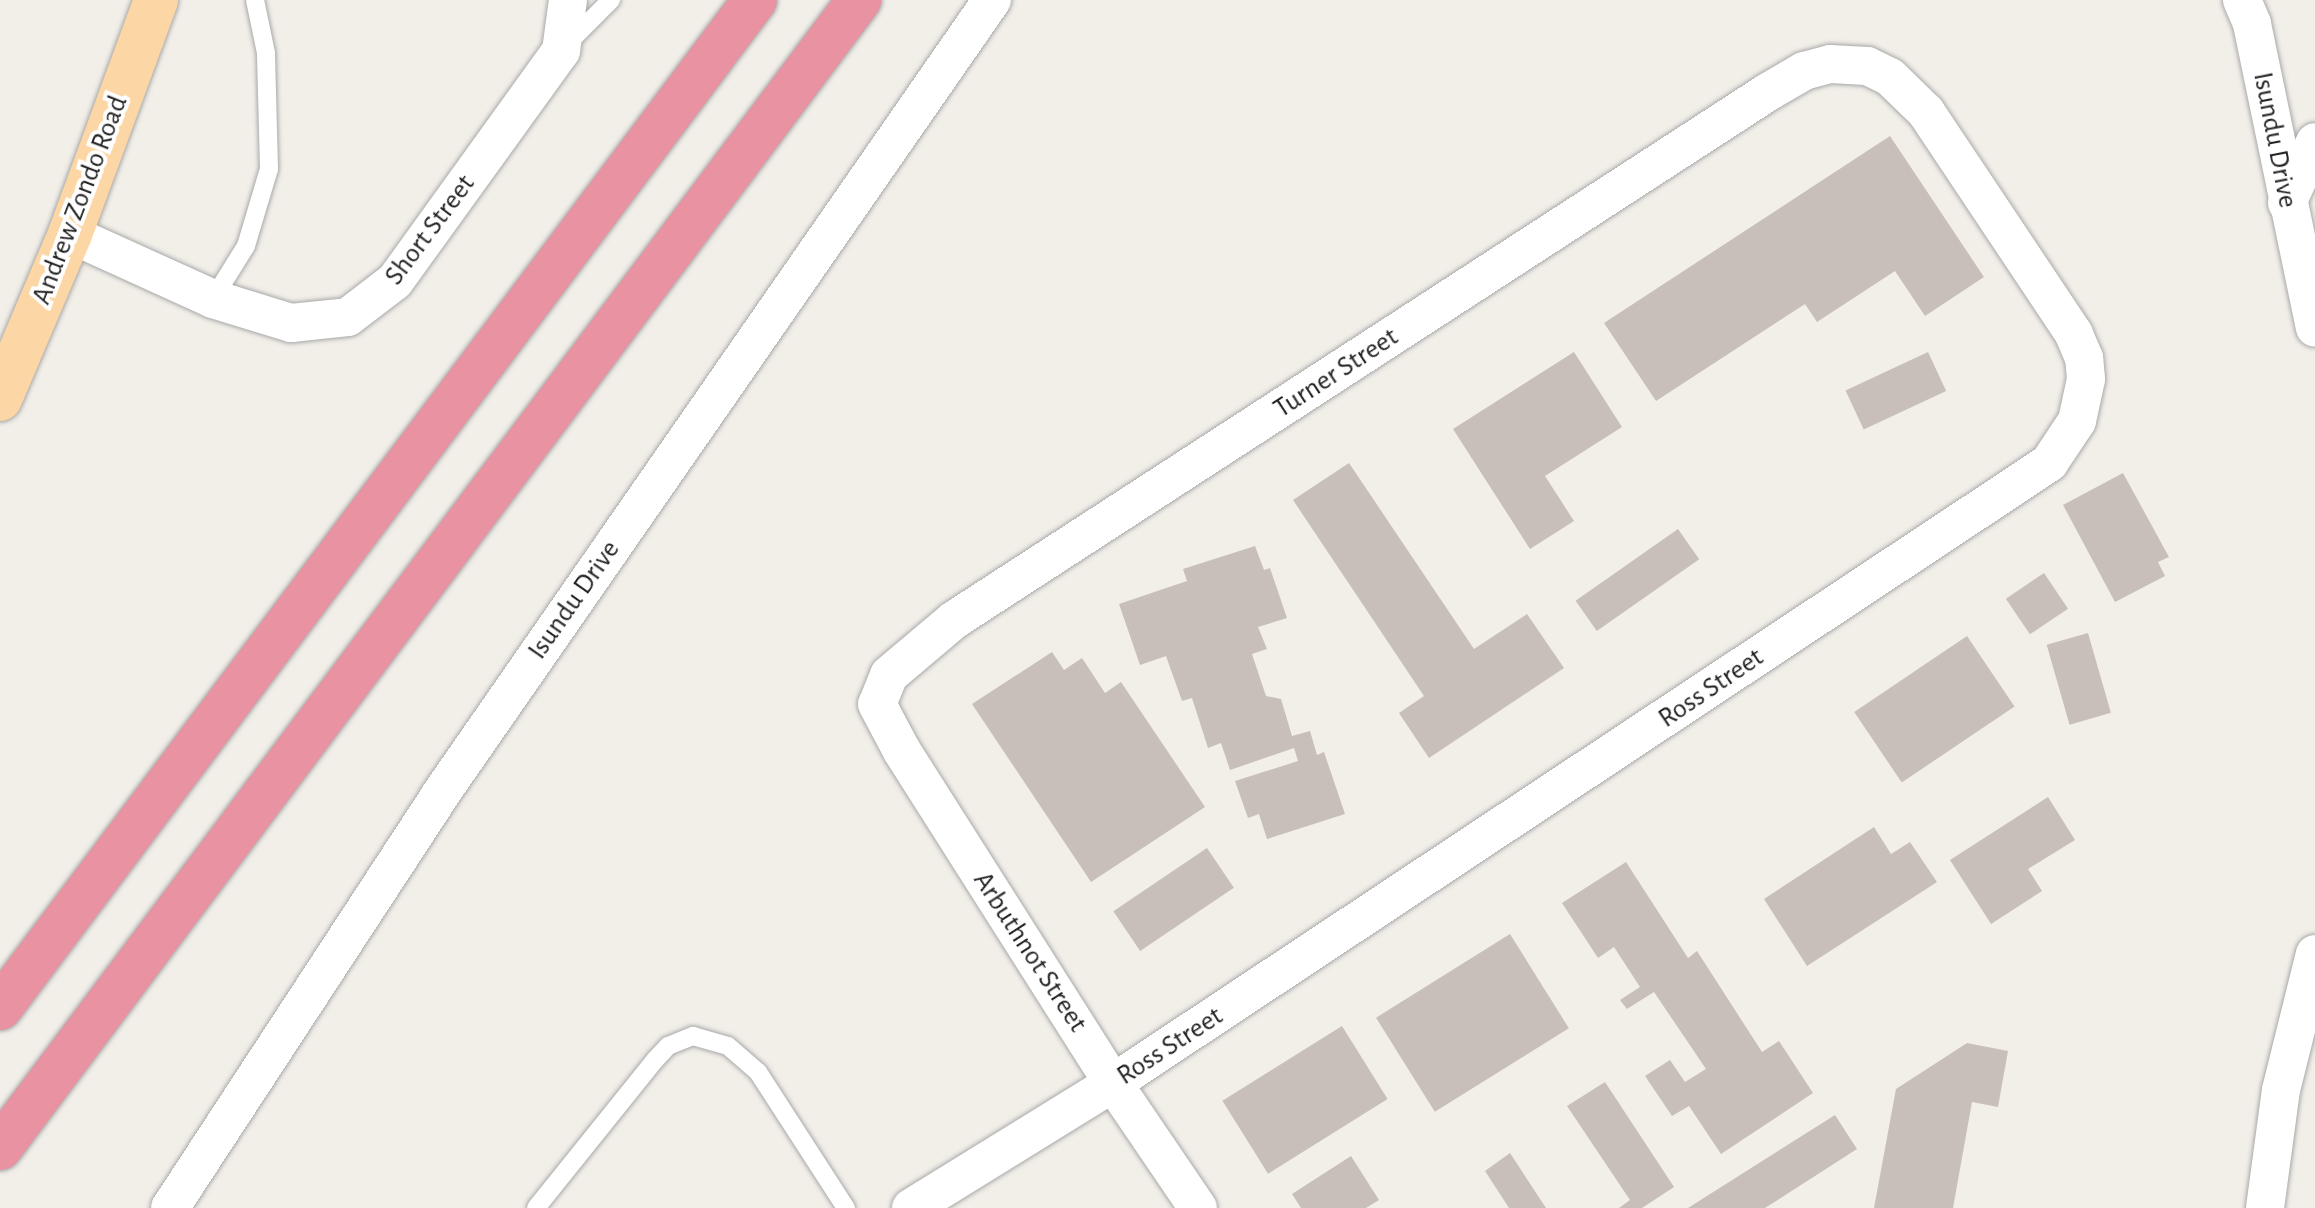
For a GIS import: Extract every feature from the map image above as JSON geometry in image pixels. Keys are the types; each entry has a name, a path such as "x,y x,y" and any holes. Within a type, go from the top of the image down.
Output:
{"highway":[{"path":"0,1148 859,0"},
{"path":"0,1008 750,4"}],"main road":[{"name":"Andrew Zondo Road","path":"0,399 70,234 156,0"}],"street":[{"name":"Short Street","path":"70,234 213,299 310,324 348,317 365,308 395,281 561,51 568,0"},
{"name":"Isundu Drive","path":"170,1208 449,782 992,0"},
{"name":"Isundu Drive","path":"2242,0 2252,24 2315,328"},
{"name":"Ross Street","path":"911,1208 1113,1083 2049,463 2065,443 2080,412 2086,379 2074,334 1926,112 1890,77 1867,66 1830,64 1804,71"},
{"name":"Turner Street","path":"880,690 905,659 954,620 1804,71"},
{"path":"2287,203 2315,142"},
{"name":"Arbuthnot Street","path":"880,690 877,704 902,751 1113,1083 1198,1208"},
{"path":"2265,1208 2281,1090 2315,954"}],"lane":[{"path":"213,299 246,246 269,169 270,106 255,0"},
{"path":"561,51 611,0"},
{"path":"536,1208 655,1060 668,1046 693,1036 728,1046 758,1072 846,1208"}],"building":[{"path":"1890,136 1984,277 1925,316 1895,271 1817,322 1805,304 1656,401 1604,323"},
{"path":"1574,352 1622,427 1545,476 1574,521 1530,549 1453,429"},
{"path":"1928,352 1946,391 1864,429 1846,390"},
{"path":"1349,463 1474,649 1527,614 1564,668 1429,758 1399,713 1424,696 1293,500"},
{"path":"2123,473 2169,557 2158,562 2165,576 2115,602 2063,505"},
{"path":"1678,529 1699,559 1597,631 1576,601"},
{"path":"1255,546 1264,570 1270,568 1287,618 1258,627 1267,649 1252,654 1266,696 1281,699 1292,736 1310,731 1317,755 1324,752 1345,814 1267,839 1259,814 1248,818 1235,781 1298,761 1294,748 1230,770 1221,743 1208,748 1192,698 1182,701 1166,656 1140,665 1119,604 1187,581 1183,569"},
{"path":"2044,573 2068,609 2030,634 2006,599"},
{"path":"2088,633 2111,713 2070,725 2047,645"},
{"path":"1967,636 2015,706 1902,783 1854,712"},
{"path":"1052,652 1064,670 1082,658 1105,693 1121,682 1205,807 1091,882 972,704"},
{"path":"2048,797 2075,840 2028,869 2042,891 1991,924 1950,860"},
{"path":"1874,827 1891,854 1910,842 1937,882 1807,966 1764,899"},
{"path":"1207,848 1234,888 1140,951 1113,911"},
{"path":"1626,862 1688,958 1697,951 1762,1052 1779,1041 1813,1093 1721,1154 1689,1106 1672,1116 1645,1076 1670,1060 1685,1082 1706,1069 1654,992 1627,1009 1620,1000 1640,987 1614,947 1598,958 1562,903"},
{"path":"1510,934 1569,1028 1435,1112 1376,1018"},
{"path":"1342,1026 1388,1099 1268,1174 1222,1101"},
{"path":"1967,1043 2008,1051 1998,1107 1972,1102 1953,1208 1874,1208 1896,1089"},
{"path":"1605,1082 1674,1187 1642,1208 1619,1208 1630,1200 1567,1106"},
{"path":"1835,1115 1857,1149 1765,1208 1688,1208"},
{"path":"1510,1153 1546,1208 1509,1208 1485,1171"},
{"path":"1351,1156 1379,1200 1366,1208 1301,1208 1292,1194"}]}
